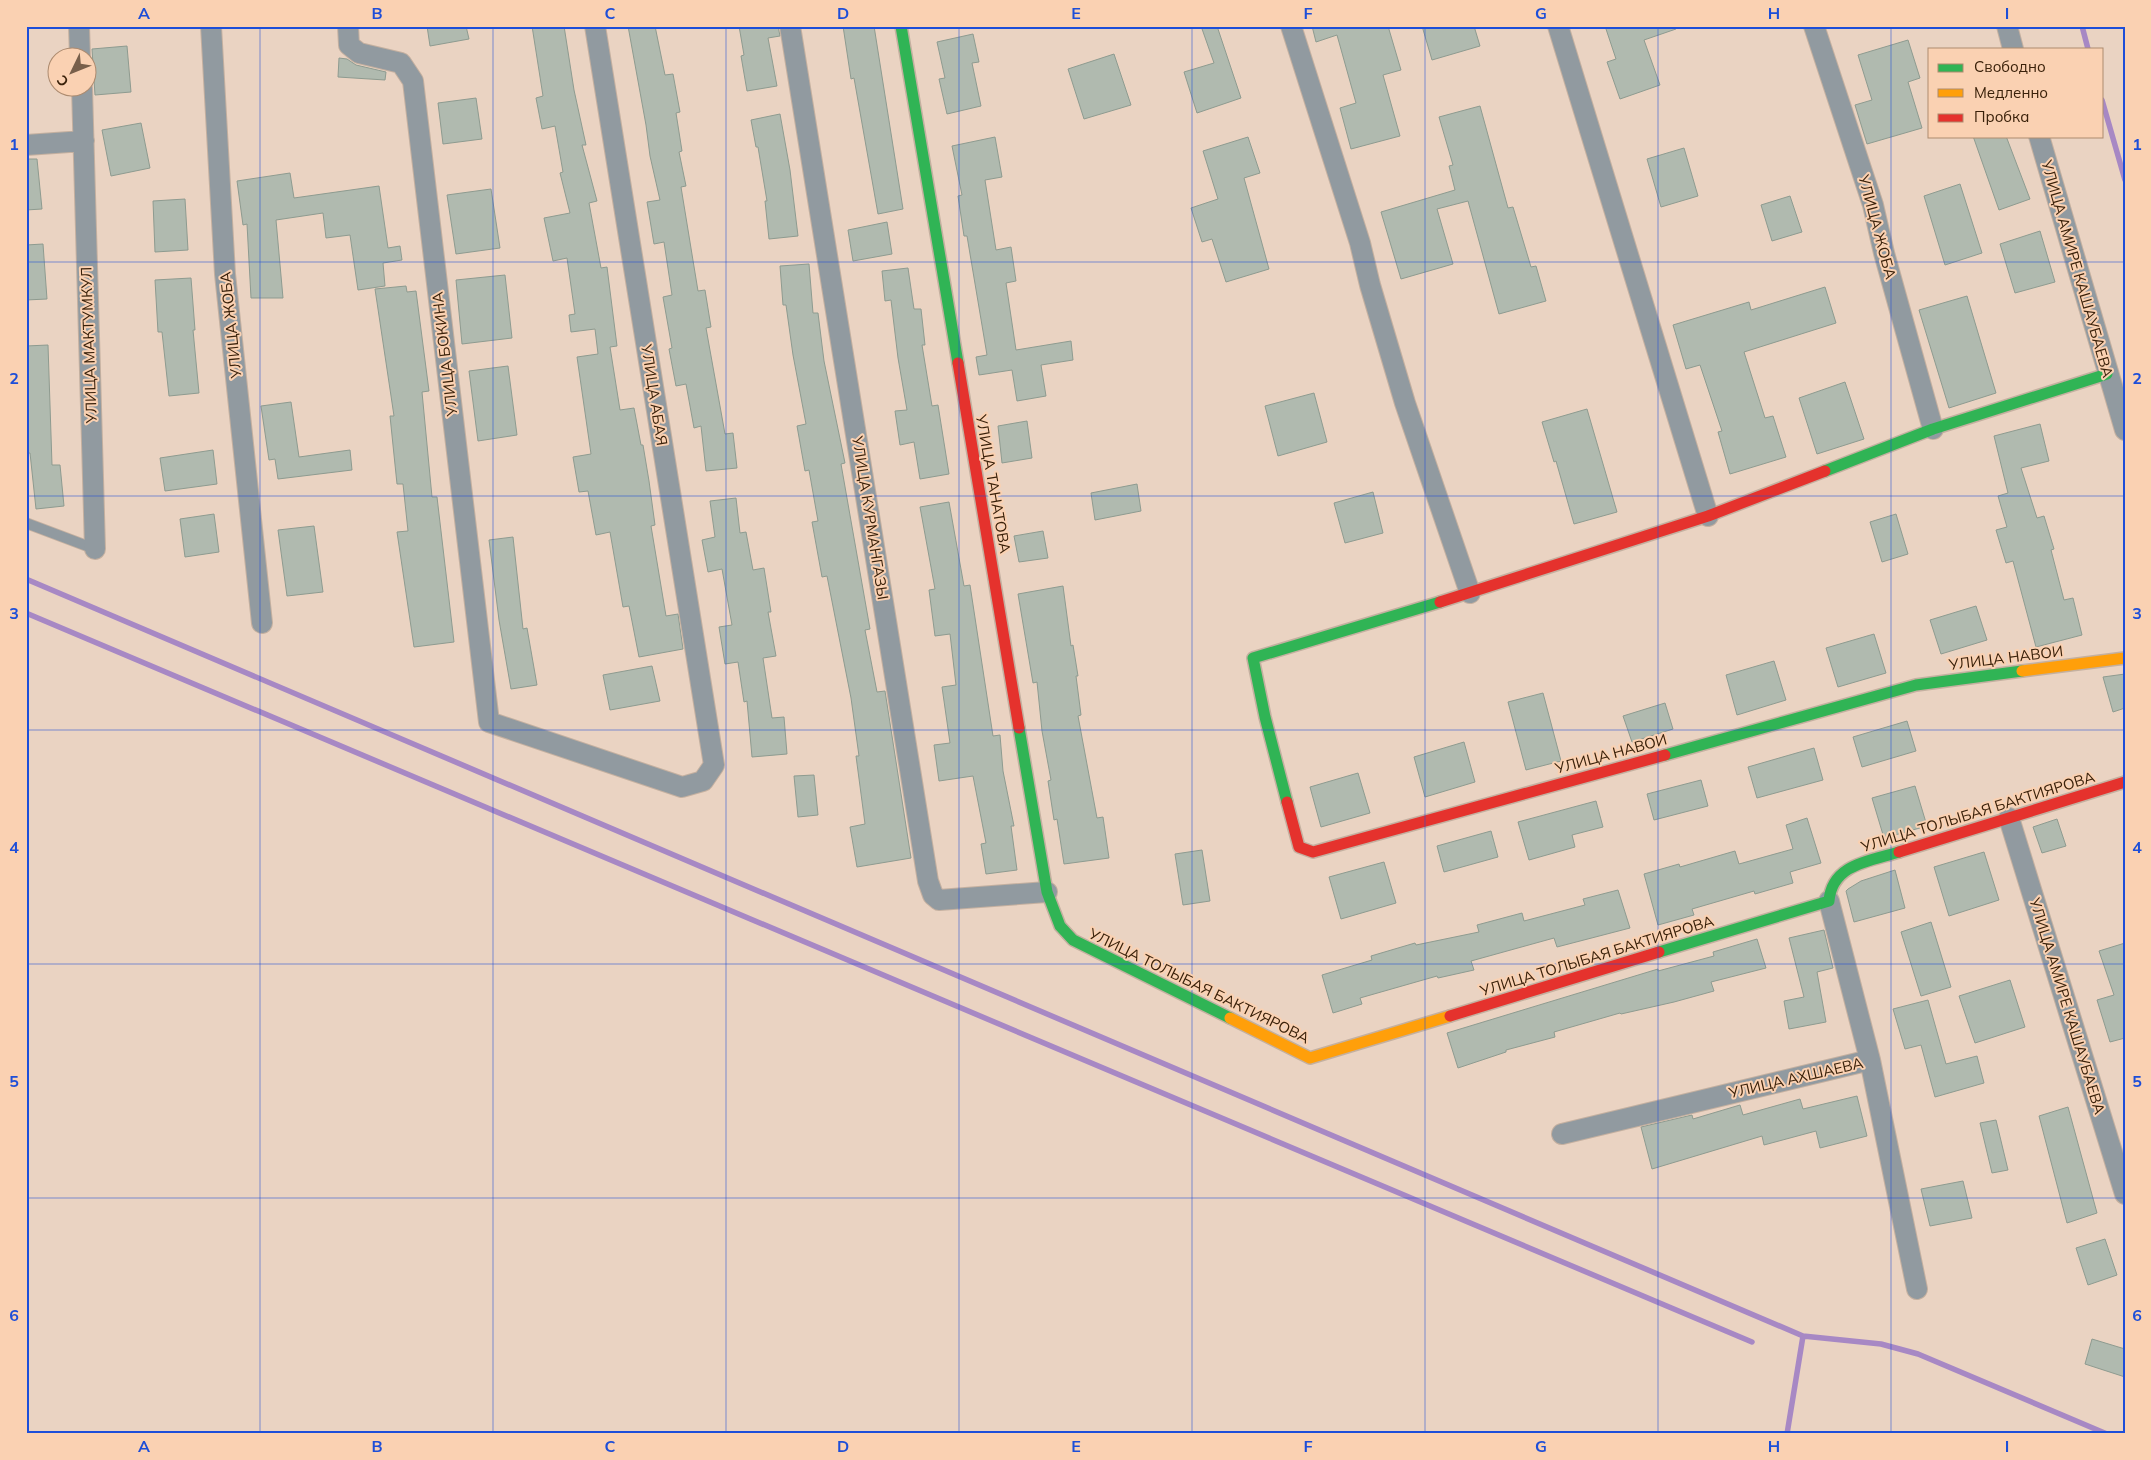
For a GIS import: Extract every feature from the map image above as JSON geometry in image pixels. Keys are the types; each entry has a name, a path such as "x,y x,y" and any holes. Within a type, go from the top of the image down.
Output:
{"street":[{"path":"79,26 80,48"},
{"name":"УЛИЦА ЖОБА","path":"211,26 225,274 262,623"},
{"name":"УЛИЦА БОКИНА","path":"348,26 349,45 359,53 401,63 413,82 489,722 682,787 703,780 714,765"},
{"name":"УЛИЦА АБАЯ","path":"595,26 714,765"},
{"name":"УЛИЦА КУРМАНГАЗЫ","path":"790,26 928,881 933,895 939,900 1047,892"},
{"name":"УЛИЦА ТАНАТОВА","path":"902,26 1047,892 1060,926 1073,940"},
{"path":"1291,26 1360,243 1370,285 1406,403 1470,593 1708,516 1933,429 2107,374"},
{"path":"1558,26 1708,516"},
{"name":"УЛИЦА ЖОБА","path":"1814,26 1873,205 1884,253 1933,429"},
{"path":"2007,26 2013,48"},
{"name":"УЛИЦА МАКТУМКУЛ","path":"82,98 95,549"},
{"name":"УЛИЦА АМИРЕ КАШАУБАЕВА","path":"2040,138 2107,374 2125,430"},
{"path":"26,145 84,141"},
{"name":"УЛИЦА НАВОИ","path":"1470,593 1253,658 1265,717 1299,847 1313,852 1916,685 2125,658"},
{"name":"УЛИЦА ТОЛЫБАЯ БАКТИЯРОВА","path":"1073,940 1310,1058 1829,901 1830,887 1839,874 1855,866 2125,782"},
{"name":"УЛИЦА АМИРЕ КАШАУБАЕВА","path":"2009,818 2125,1194"},
{"name":"УЛИЦА АХШАЕВА","path":"1562,1134 1870,1060 1829,901"},
{"path":"1870,1060 1917,1290"}],"lane":[{"path":"26,523 95,549"}],"building":[{"path":"427,26 466,26 469,39 430,46"},
{"path":"532,26 564,26 574,90 586,145 582,145 597,201 589,203 601,268 607,267 617,346 610,347 620,410 634,408 649,481 655,525 651,526 666,616 678,614 683,649 639,657 629,606 623,607 610,532 596,535 588,491 579,492 573,457 591,454 577,357 598,354 595,329 571,332 569,315 575,314 567,258 553,261 544,218 570,213 560,173 563,172 555,126 542,129 536,98 543,96"},
{"path":"628,26 655,26 665,75 673,74 680,112 676,113 682,151 679,152 686,186 681,187 698,291 705,290 711,327 706,328 725,434 733,433 737,468 706,471 701,426 694,428 686,384 676,386 669,349 672,348 663,297 672,295 664,242 654,244 647,202 660,200 650,156"},
{"path":"739,26 778,26 780,36 768,38 777,86 747,91 741,56 744,55"},
{"path":"843,26 874,26 903,209 878,214 854,78 851,79"},
{"path":"1201,26 1217,26 1241,98 1197,113 1184,72 1214,63"},
{"path":"1312,26 1388,26 1401,70 1383,75 1400,136 1351,149 1340,108 1356,103 1337,35 1316,42"},
{"path":"1422,26 1474,26 1480,46 1432,60"},
{"path":"1605,26 1675,26 1676,29 1644,40 1660,85 1620,99 1607,62 1616,59"},
{"path":"973,34 979,62 972,63 981,106 947,114 939,79 945,78 937,42"},
{"path":"1908,40 1920,78 1908,82 1922,128 1867,144 1855,105 1872,100 1858,55"},
{"path":"127,46 131,92 98,95 98,48"},
{"path":"1114,54 1131,105 1084,119 1068,69"},
{"path":"339,58 347,59 356,65 386,72 385,80 338,77"},
{"path":"476,98 482,139 443,144 438,103"},
{"path":"1480,106 1508,208 1513,207 1531,267 1536,266 1546,301 1499,314 1468,201 1437,209 1453,264 1401,279 1381,212 1455,190 1449,166 1453,165 1439,117"},
{"path":"780,114 790,170 798,236 769,239 765,201 767,201 758,147 756,147 751,120"},
{"path":"141,123 150,168 111,176 102,130"},
{"path":"995,137 1002,177 985,180 996,250 1011,247 1016,281 1006,283 1016,350 1071,341 1073,360 1041,365 1046,396 1017,401 1012,370 979,375 976,357 987,355 967,236 964,236 958,196 962,195 952,146"},
{"path":"1248,137 1260,173 1244,178 1269,269 1226,282 1212,239 1202,242 1191,208 1218,199 1203,151"},
{"path":"1974,138 2007,138 2030,199 1999,210"},
{"path":"1684,148 1698,196 1661,207 1647,159"},
{"path":"26,159 37,159 42,209 26,210"},
{"path":"290,173 294,198 379,186 388,248 400,246 402,260 383,263 385,286 358,290 350,235 326,238 323,213 276,220 283,298 251,298 247,224 243,225 237,181"},
{"path":"1960,184 1982,253 1945,265 1924,196"},
{"path":"491,189 500,248 456,254 447,195"},
{"path":"1790,196 1802,232 1772,241 1761,205"},
{"path":"185,199 188,250 155,252 153,201"},
{"path":"887,222 892,254 853,261 848,230"},
{"path":"2040,231 2055,282 2015,293 2000,244"},
{"path":"43,244 47,299 26,300 26,245"},
{"path":"809,264 813,313 818,313 824,361 845,463 841,464 870,629 865,630 877,692 885,691 911,858 857,867 850,827 865,824 856,756 859,756 851,698 827,576 822,577 812,522 818,521 809,470 805,471 797,426 806,424 786,305 783,305 780,266"},
{"path":"908,268 914,309 921,309 925,345 922,345 932,406 938,405 949,474 920,479 914,442 900,445 895,411 907,410 891,300 885,301 882,271"},
{"path":"505,275 512,338 462,344 456,280"},
{"path":"191,278 195,330 193,330 199,393 169,396 162,332 158,332 155,280"},
{"path":"406,286 407,292 416,291 429,391 422,392 432,497 437,497 454,642 414,647 397,532 408,531 403,484 397,484 390,416 394,416 375,289"},
{"path":"1825,287 1836,323 1744,352 1765,418 1773,416 1786,457 1730,474 1718,432 1722,431 1700,365 1686,369 1673,325 1749,302 1751,310"},
{"path":"1967,296 1996,393 1949,408 1919,310"},
{"path":"48,345 52,465 60,465 64,506 36,509 30,453 26,453 26,346"},
{"path":"508,366 517,435 478,441 469,371"},
{"path":"1845,382 1864,439 1817,454 1799,398"},
{"path":"1314,393 1327,442 1278,456 1265,406"},
{"path":"291,402 299,457 350,450 352,470 278,479 275,459 269,460 261,406"},
{"path":"1587,409 1617,512 1574,524 1556,461 1554,462 1542,422"},
{"path":"1027,421 1032,458 1002,463 998,426"},
{"path":"2040,424 2049,461 2021,468 2037,518 2044,516 2054,549 2051,550 2064,600 2073,598 2082,635 2036,647 2013,561 2006,563 1996,530 2007,527 1998,496 2008,493 1994,436"},
{"path":"213,450 217,484 165,491 160,458"},
{"path":"1137,484 1141,511 1095,520 1091,493"},
{"path":"1373,492 1383,533 1345,543 1334,503"},
{"path":"736,498 740,533 746,532 753,570 764,568 771,612 768,612 776,656 763,658 772,718 784,717 787,754 752,757 747,701 744,702 738,662 725,664 719,627 732,625 722,569 708,572 702,540 715,537 710,501"},
{"path":"949,502 964,586 970,585 993,736 1000,735 1003,771 1014,826 1011,826 1017,870 986,874 981,844 986,843 973,776 939,781 934,745 950,743 942,687 956,685 950,634 935,636 929,590 935,589 920,507"},
{"path":"214,514 219,552 185,557 180,519"},
{"path":"1896,514 1908,554 1882,562 1870,522"},
{"path":"314,526 323,592 287,596 278,530"},
{"path":"1043,531 1048,558 1019,562 1014,536"},
{"path":"513,537 523,629 527,628 537,685 511,689 499,620 489,540"},
{"path":"1063,586 1071,646 1073,645 1078,676 1076,676 1081,715 1078,716 1097,818 1103,817 1109,858 1064,864 1057,819 1054,820 1048,781 1051,780 1042,731 1037,682 1033,683 1018,594"},
{"path":"1976,606 1987,640 1941,654 1930,620"},
{"path":"1874,634 1886,673 1838,687 1826,648"},
{"path":"1774,661 1786,700 1737,715 1726,675"},
{"path":"652,666 660,701 610,710 603,675"},
{"path":"2125,674 2125,708 2113,712 2103,677"},
{"path":"1543,693 1561,761 1526,770 1508,702"},
{"path":"1665,703 1673,729 1632,742 1623,716"},
{"path":"1907,721 1916,751 1862,767 1853,737"},
{"path":"1464,742 1475,782 1425,797 1414,757"},
{"path":"1814,748 1823,780 1757,798 1748,767"},
{"path":"1358,773 1370,813 1321,827 1310,787"},
{"path":"814,775 818,815 798,817 794,776"},
{"path":"1701,780 1708,806 1654,820 1647,794"},
{"path":"1915,786 1927,826 1884,838 1872,798"},
{"path":"1596,801 1603,827 1572,835 1575,847 1529,860 1518,822"},
{"path":"1807,818 1821,863 1790,872 1793,883 1755,894 1754,891 1692,909 1694,915 1658,925 1644,874 1679,864 1680,867 1735,851 1739,864 1793,849 1786,825"},
{"path":"2057,819 2066,846 2042,853 2033,827"},
{"path":"1491,831 1498,857 1444,872 1437,846"},
{"path":"1202,850 1210,901 1183,905 1175,854"},
{"path":"1984,852 1999,900 1949,916 1934,867"},
{"path":"1384,862 1396,903 1341,919 1329,877"},
{"path":"1895,870 1905,908 1854,922 1846,891 1861,881"},
{"path":"1618,890 1630,928 1557,947 1554,938 1471,961 1474,970 1438,978 1437,976 1360,998 1362,1004 1333,1013 1322,975 1372,960 1371,956 1415,943 1416,945 1479,932 1477,925 1522,913 1524,921 1585,905 1583,899"},
{"path":"1931,922 1951,987 1921,996 1901,932"},
{"path":"1824,930 1833,968 1817,972 1826,1022 1789,1029 1784,1001 1804,997 1789,938"},
{"path":"1757,939 1766,968 1711,982 1714,991 1674,1002 1620,1013 1554,1032 1555,1037 1506,1050 1506,1052 1458,1068 1447,1033 1658,969 1658,971 1714,956 1713,952"},
{"path":"2125,943 2125,1038 2110,1042 2097,1000 2114,995 2099,951"},
{"path":"2010,980 2025,1027 1975,1043 1959,996"},
{"path":"1928,1000 1946,1064 1977,1056 1984,1083 1935,1097 1921,1045 1905,1049 1893,1009"},
{"path":"1857,1096 1867,1136 1820,1148 1816,1131 1764,1145 1762,1136 1652,1169 1641,1127 1692,1115 1693,1119 1740,1105 1743,1115 1800,1099 1803,1109"},
{"path":"2068,1107 2097,1213 2067,1223 2039,1116"},
{"path":"1996,1120 2008,1170 1992,1173 1980,1123"},
{"path":"1963,1181 1972,1218 1930,1226 1921,1189"},
{"path":"2105,1239 2117,1275 2088,1285 2076,1248"},
{"path":"2092,1339 2125,1349 2125,1377 2085,1364"}],"waterway":[{"path":"2082,26 2088,48"},
{"path":"2104,107 2125,180"},
{"path":"26,579 1803,1336 1881,1344 1918,1354 2107,1434"},
{"path":"26,613 1752,1342"},
{"path":"1787,1434 1803,1336"}],"traffic: fast":[{"path":"901,26 958,363"},
{"path":"1825,471 1933,429 2107,374"},
{"path":"1287,802 1265,717 1253,658 1440,602"},
{"path":"1665,755 1916,685 2022,671"},
{"path":"1019,728 1047,892 1060,926 1073,940 1230,1018"},
{"path":"1659,952 1829,901 1837,879 1845,872 1854,866 1899,852"}],"traffic: slow":[{"path":"2022,671 2125,658"},
{"path":"1230,1018 1310,1058 1450,1016"}],"traffic: jam":[{"path":"958,363 1019,728"},
{"path":"1440,602 1708,516 1825,471"},
{"path":"1287,802 1299,847 1313,852 1665,755"},
{"path":"1899,852 2125,782"},
{"path":"1450,1016 1659,952"}]}
